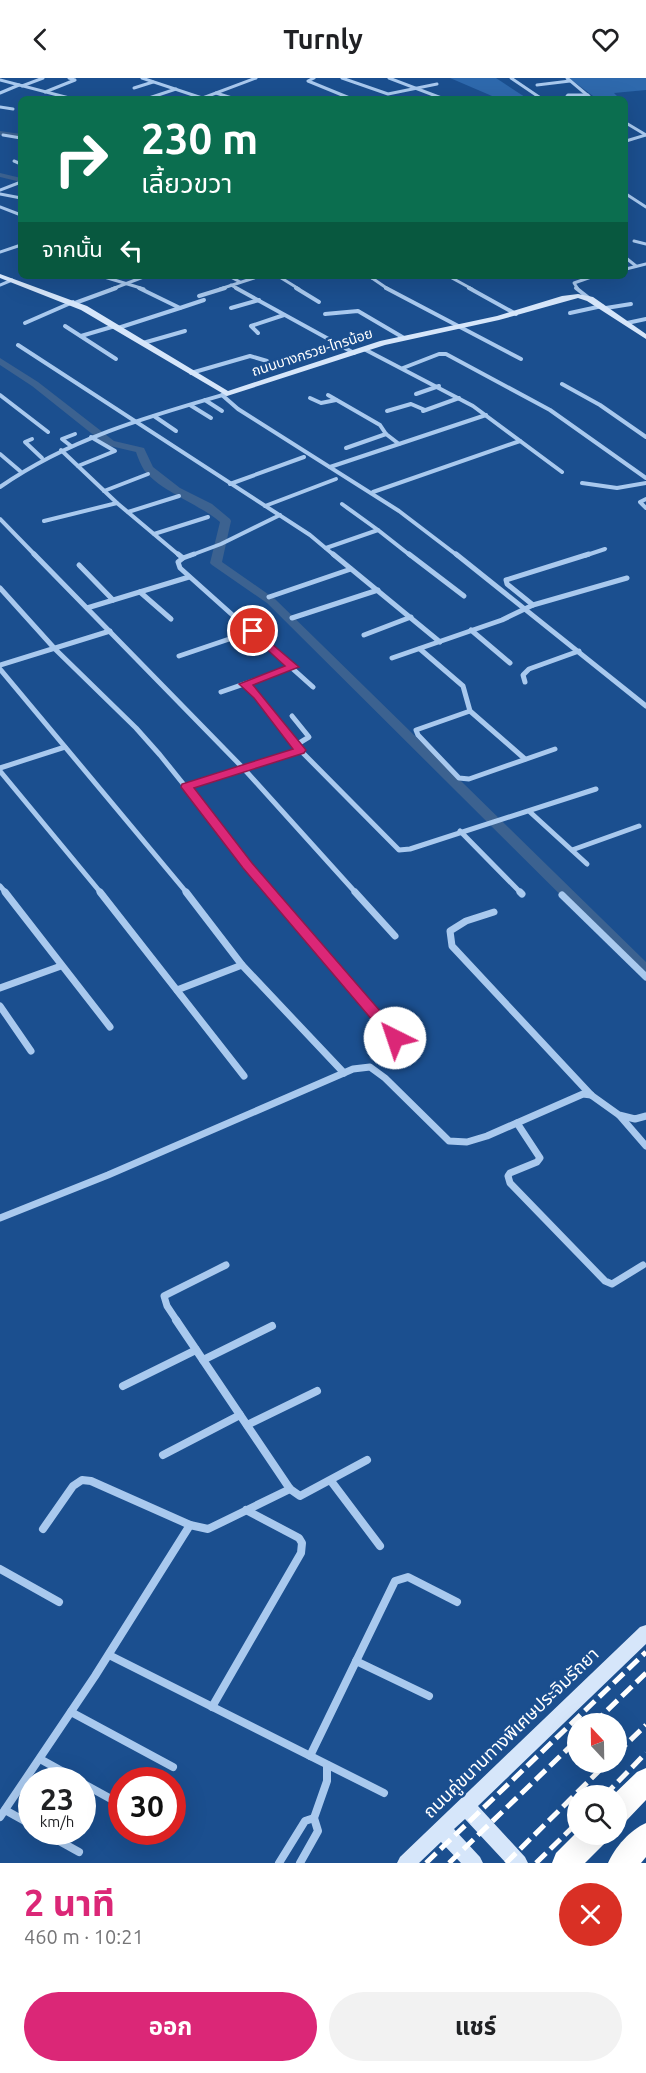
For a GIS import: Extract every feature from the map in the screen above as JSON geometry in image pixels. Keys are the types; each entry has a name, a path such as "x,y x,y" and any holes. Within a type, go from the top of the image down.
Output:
{"highway":[{"path":"627,1800 646,1781"},
{"path":"622,1863 646,1838"},
{"path":"566,1863 583,1845"}],"main road":[{"path":"0,276 74,303 143,343 221,396"},
{"name":"ถนนบางกรวย-ไทรน้อย","path":"221,396 364,349 516,314 565,298 590,299 646,336"},
{"name":"ถนนคู่ขนานทางพิเศษประจิมรัถยา","path":"406,1863 646,1633"},
{"path":"465,1806 519,1863"},
{"path":"442,1829 474,1863"}],"street":[{"path":"0,93 43,78"},
{"path":"44,92 75,80 69,78"},
{"path":"142,78 195,96"},
{"path":"207,96 256,78"},
{"path":"314,78 308,81 345,96"},
{"path":"342,78 388,94 437,84"},
{"path":"389,78 437,96"},
{"path":"511,78 538,96"},
{"path":"537,85 568,79 588,95"},
{"path":"0,80 59,96"},
{"path":"134,87 153,82"},
{"path":"155,96 176,89"},
{"path":"216,93 226,96"},
{"path":"567,96 588,95"},
{"path":"0,107 13,109"},
{"path":"628,124 646,135"},
{"path":"3,135 18,138"},
{"path":"628,140 646,135"},
{"path":"14,161 18,163"},
{"path":"0,192 18,183"},
{"path":"0,192 18,197"},
{"path":"628,195 646,207"},
{"path":"628,199 632,198"},
{"path":"0,207 18,214"},
{"path":"634,241 646,244"},
{"path":"0,252 18,247"},
{"path":"628,260 636,266"},
{"path":"628,268 646,264"},
{"path":"112,279 144,289 180,308"},
{"path":"25,322 140,279"},
{"path":"234,279 240,282"},
{"path":"199,296 250,279"},
{"path":"283,279 319,302"},
{"path":"373,279 392,292 521,360"},
{"path":"454,279 516,314"},
{"path":"585,279 574,283 574,286 590,299"},
{"path":"0,285 12,280"},
{"path":"231,285 354,353"},
{"path":"81,336 204,300"},
{"path":"231,308 259,300"},
{"path":"570,313 631,304"},
{"path":"325,314 358,311 404,338"},
{"path":"258,333 251,326 284,315"},
{"path":"627,323 646,319"},
{"path":"65,326 116,359"},
{"path":"143,343 185,331"},
{"path":"18,345 280,515 326,548 440,642"},
{"path":"364,349 459,398 486,415 562,472"},
{"path":"403,368 439,354 446,354 550,410 646,480"},
{"path":"191,374 250,356 267,361"},
{"path":"562,384 600,405 646,437"},
{"path":"416,394 439,386"},
{"path":"0,395 48,432"},
{"path":"328,395 380,425 386,434 399,444"},
{"path":"0,487 42,458 61,450 134,422 221,396 330,467 373,492 579,651 646,706"},
{"path":"310,398 321,403 336,400"},
{"path":"387,411 411,404 423,411 459,398"},
{"path":"205,400 222,411"},
{"path":"190,405 211,418"},
{"path":"330,467 486,415"},
{"path":"154,416 176,431"},
{"path":"71,446 62,439 75,434"},
{"path":"346,448 386,434"},
{"path":"78,466 115,451 93,437"},
{"path":"32,439 25,442 42,458"},
{"path":"373,492 520,441"},
{"path":"61,450 117,503 183,558"},
{"path":"0,454 21,471"},
{"path":"230,484 304,457"},
{"path":"104,491 148,474"},
{"path":"266,506 336,479"},
{"path":"582,483 617,488 646,480"},
{"path":"128,512 179,496"},
{"path":"646,499 640,502 646,508"},
{"path":"44,521 117,503"},
{"path":"342,504 464,596"},
{"path":"280,515 221,544 183,558 177,565 313,687"},
{"path":"154,534 208,517"},
{"path":"0,519 244,769 394,936"},
{"path":"326,548 378,530"},
{"path":"533,605 507,584 506,580 605,549"},
{"path":"79,565 112,600"},
{"path":"269,597 351,569"},
{"path":"87,608 189,576"},
{"path":"392,658 440,642 533,605 627,578"},
{"path":"0,588 55,649 136,728 187,787 247,866 395,1038"},
{"path":"292,618 378,590"},
{"path":"140,592 171,619"},
{"path":"364,635 411,617"},
{"path":"471,630 510,663"},
{"path":"0,665 110,631"},
{"path":"179,656 253,631"},
{"path":"420,649 463,686 470,711 525,759"},
{"path":"525,682 523,675 529,669 579,651"},
{"path":"221,692 293,667"},
{"path":"0,669 190,897 242,965 344,1073"},
{"path":"245,684 258,696 300,750 395,848 411,849 460,831 530,812 596,789"},
{"path":"470,711 419,729 416,733 459,778 464,780 555,749"},
{"path":"292,716 309,737 296,745"},
{"path":"65,747 0,770 83,870 244,1076"},
{"path":"187,787 300,750"},
{"path":"530,812 587,864"},
{"path":"572,850 639,826"},
{"path":"460,831 522,894"},
{"path":"0,886 110,1027"},
{"path":"562,895 646,976"},
{"path":"494,912 466,921 450,931 452,946 591,1095 619,1115 646,1146"},
{"path":"177,990 242,965"},
{"path":"0,988 61,966"},
{"path":"0,1006 31,1051"},
{"path":"0,1218 108,1175 353,1069 370,1067 385,1078 449,1141 467,1142 584,1094 591,1095"},
{"path":"619,1115 635,1119 646,1116"},
{"path":"517,1123 540,1158 537,1162 510,1173 508,1176 510,1183 605,1281 612,1284 643,1265"},
{"path":"226,1264 172,1290 164,1296 166,1306 290,1489 300,1496 367,1460"},
{"path":"203,1360 272,1326"},
{"path":"123,1386 196,1350"},
{"path":"247,1425 317,1391"},
{"path":"163,1455 240,1415"},
{"path":"43,1529 73,1486 82,1480 91,1481 190,1525 208,1529 290,1489"},
{"path":"331,1481 380,1546"},
{"path":"212,1707 301,1553 302,1543 299,1538 246,1510"},
{"path":"18,1819 2,1813 109,1655 190,1525"},
{"path":"0,1569 59,1602"},
{"path":"310,1756 395,1581 408,1577 457,1602"},
{"path":"109,1655 384,1793"},
{"path":"356,1661 429,1696"},
{"path":"71,1712 173,1767"},
{"path":"40,1759 54,1767"},
{"path":"300,1863 318,1831 314,1818 327,1781 327,1764"},
{"path":"279,1863 305,1821 314,1818"},
{"path":"66,1845 79,1852"}],"shaded area":[{"path":"450,78 496,78 523,96 492,96"},
{"path":"569,78 646,78 646,90 614,93 617,96 593,96"}],"waterway":[{"path":"0,133 18,136"},
{"path":"0,175 18,179"},
{"path":"0,361 35,384 110,443 140,450 149,469 176,490 208,506 226,521 216,563 271,601 646,971"}],"railway":[{"path":"426,1863 646,1652"},
{"path":"604,1713 646,1673"},
{"path":"627,1743 646,1725"},
{"path":"449,1863 567,1750"},
{"path":"615,1785 646,1753"},
{"path":"506,1863 597,1773"},
{"path":"536,1863 567,1833"}],"route":[{"path":"253,631 293,667 245,684 258,696 300,750 187,787 247,866 395,1038"}]}
